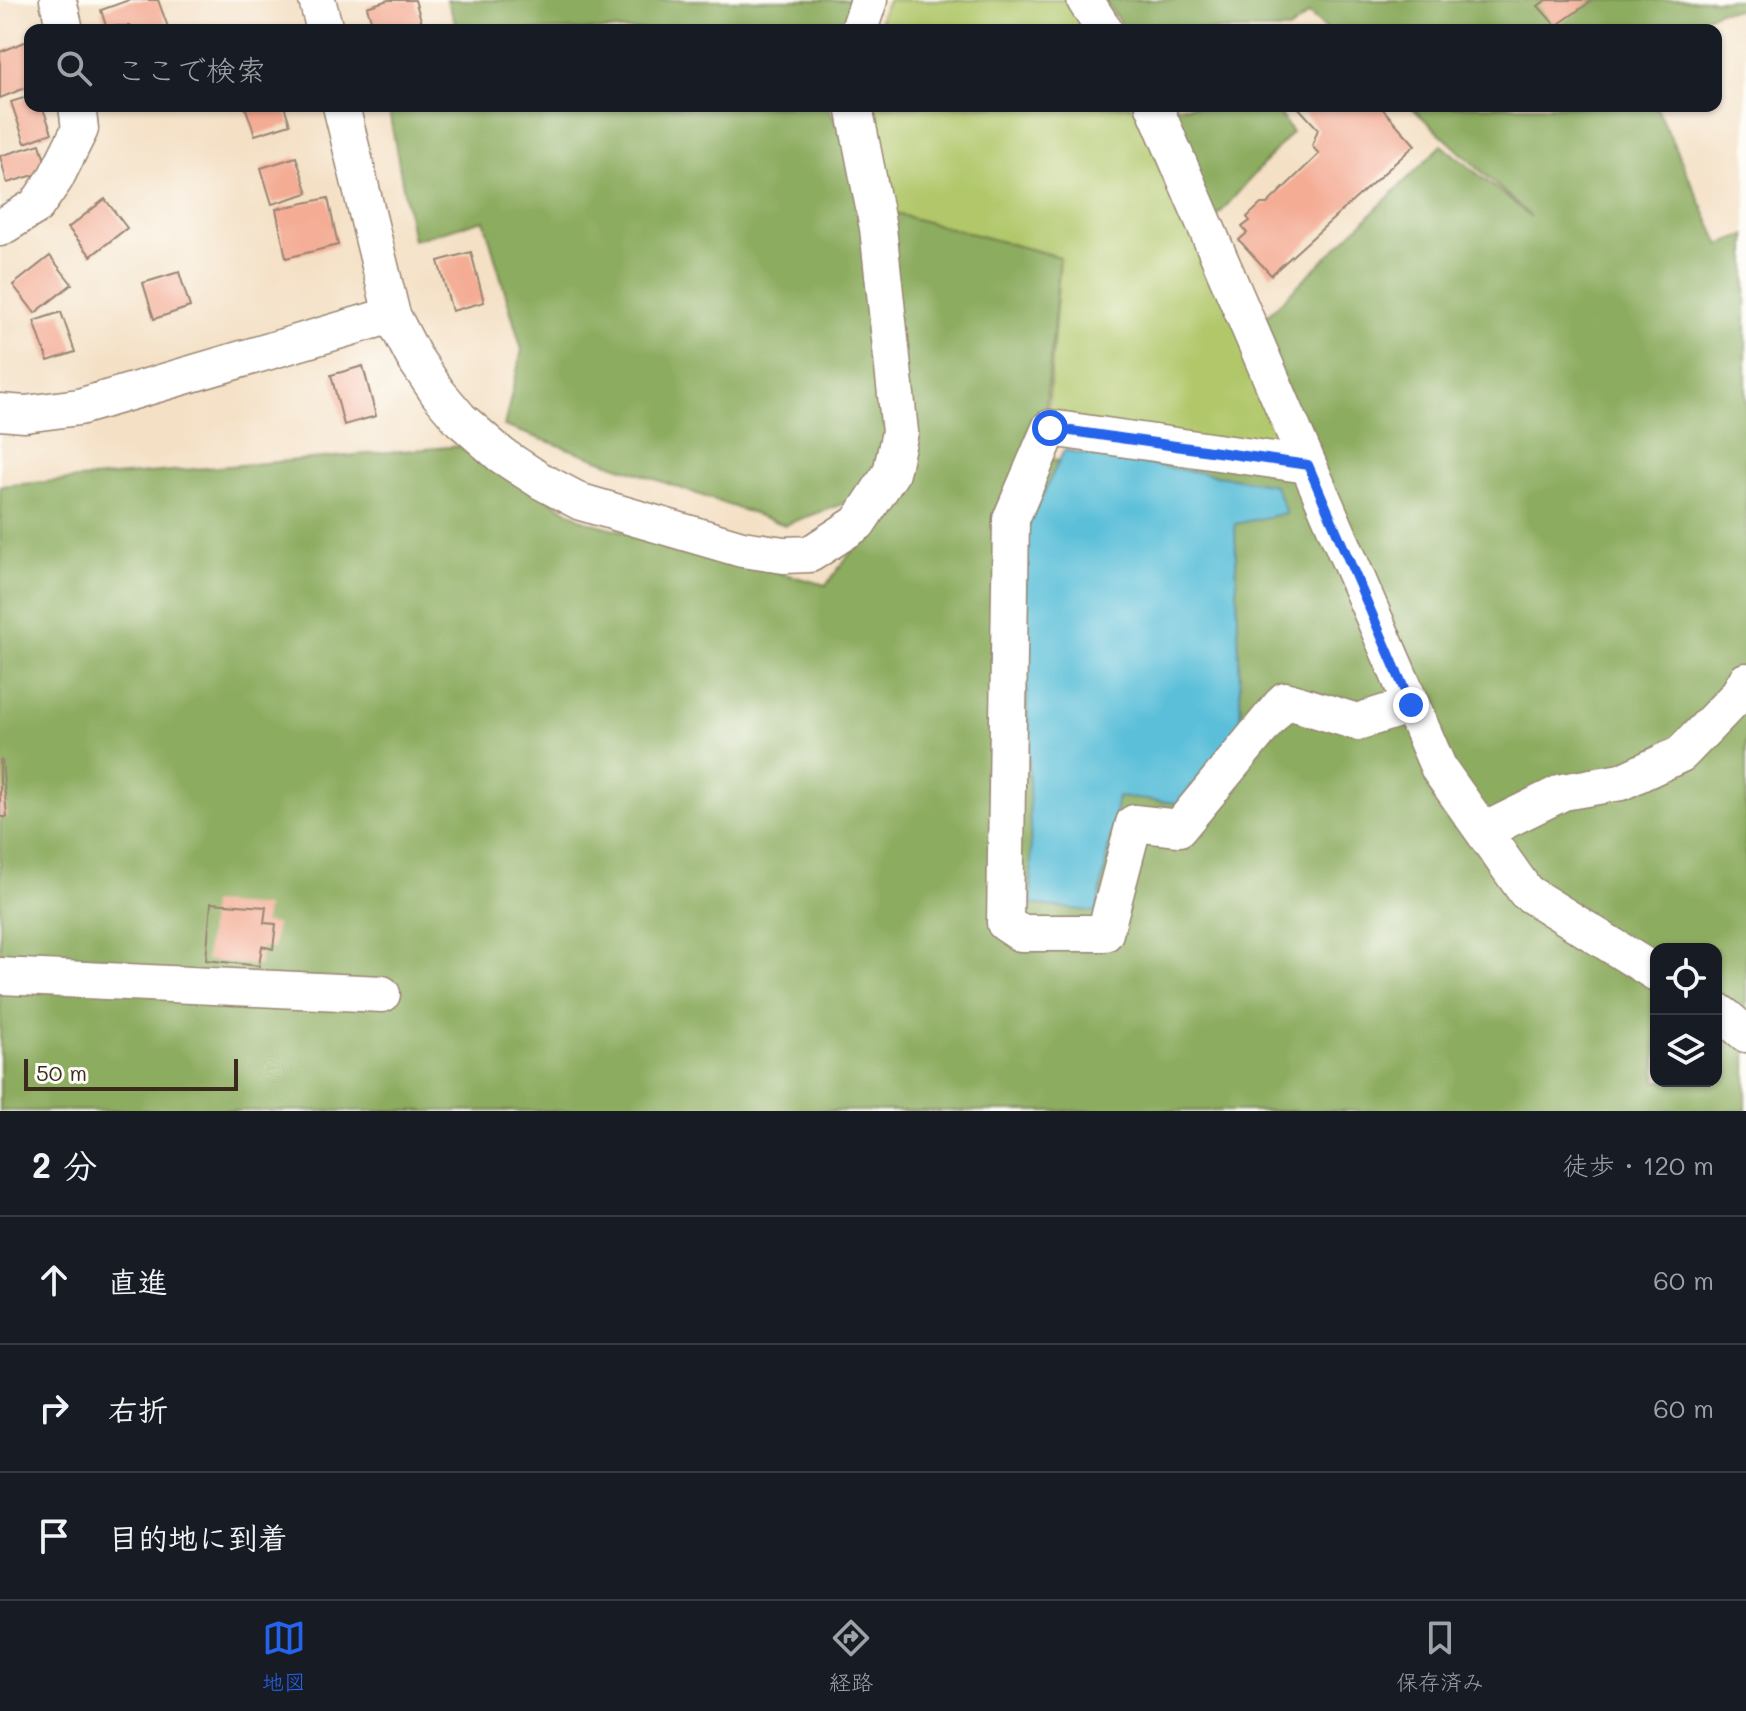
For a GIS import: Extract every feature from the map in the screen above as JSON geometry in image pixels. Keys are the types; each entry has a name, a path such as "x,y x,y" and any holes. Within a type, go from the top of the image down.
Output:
{"street":[{"path":"58,0 64,24"},
{"path":"317,0 323,24"},
{"path":"861,24 869,0"},
{"path":"1085,0 1100,24"},
{"path":"0,228 36,206 55,179 80,129 78,112"},
{"path":"342,112 392,315 414,357 460,419 501,455 581,502 742,549 784,555 810,554 858,523 891,473 900,432 878,228 855,112"},
{"path":"1157,112 1439,769 1526,892 1650,969"},
{"path":"0,412 25,414 79,407 392,315"},
{"path":"1308,465 1050,428 1011,519 1005,923 1020,933 1105,933 1134,823 1179,828 1285,700 1357,722 1411,705"},
{"path":"1484,831 1563,792 1621,782 1681,754 1737,696 1746,681"},
{"path":"0,976 382,994"},
{"path":"1722,1015 1746,1034"}],"green space":[{"path":"447,0 853,0 846,24 456,24"},
{"path":"889,0 1084,0 1100,24 880,24"},
{"path":"1104,0 1746,0 1746,10 1719,11 1691,24 1320,24 1309,14 1296,24 1121,24"},
{"path":"389,112 831,112 877,209 1060,257 1044,424 1030,459 1308,465 1257,325 1442,145 1531,217 1417,112 1659,112 1720,245 1746,235 1746,1111 0,1111 0,486 460,446 585,521 826,585 905,481 785,525 504,426 522,350 484,220 413,240"},
{"path":"875,112 1149,112 1308,465 1046,436 1060,257 877,209"},
{"path":"1167,112 1278,112 1292,132 1213,221"}],"water":[{"path":"1064,450 1275,485 1286,513 1235,524 1241,724 1178,803 1118,797 1097,912 1032,904 1023,537"}],"building":[{"path":"129,0 158,0 167,24 105,24 101,10"},
{"path":"388,0 415,0 422,24 372,24 367,7"},
{"path":"1546,0 1593,0 1559,24 1554,24 1538,6"},
{"path":"24,42 24,88 0,98 0,52"},
{"path":"24,98 24,112 44,112 52,133 25,143 11,102"},
{"path":"247,112 286,112 290,124 255,135"},
{"path":"1302,112 1385,112 1415,145 1271,275 1239,240 1247,233 1242,227 1250,221 1247,217 1261,204 1267,204 1319,154 1312,146 1318,129"},
{"path":"40,144 48,171 7,183 0,156"},
{"path":"296,157 308,193 272,204 261,168"},
{"path":"328,198 338,245 286,258 276,209"},
{"path":"105,199 127,228 91,256 68,228"},
{"path":"471,252 484,302 452,311 438,261"},
{"path":"50,256 72,284 35,313 13,285"},
{"path":"179,272 190,307 154,319 143,283"},
{"path":"61,312 75,352 48,361 34,321"},
{"path":"363,366 376,416 344,425 331,375"},
{"path":"2,760 7,817 0,817"},
{"path":"211,903 266,907 264,923 276,924 273,949 262,946 259,966 206,960"}],"route":[{"path":"1050,428 1308,465 1411,705"}]}
